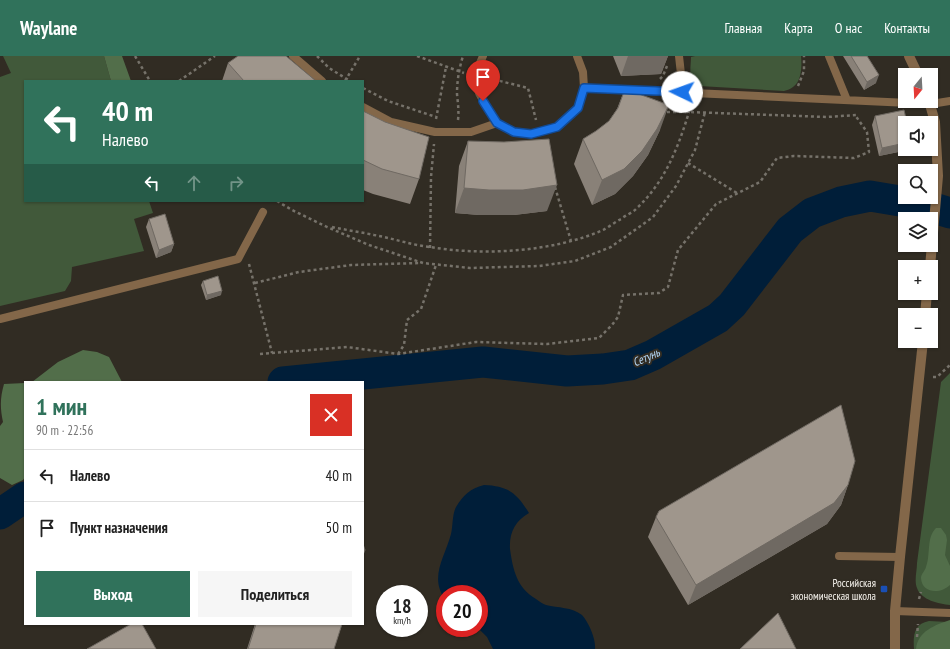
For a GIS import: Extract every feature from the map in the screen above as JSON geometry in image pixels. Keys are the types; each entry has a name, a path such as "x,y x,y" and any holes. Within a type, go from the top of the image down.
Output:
{"street":[{"path":"909,56 915,68"},
{"path":"931,108 935,122 938,176 931,260"},
{"path":"895,649 895,611 921,348"}],"lane":[{"path":"293,56 321,80"},
{"path":"483,56 475,75 479,93 497,123 514,132 531,134 557,127 578,108 584,88 583,72 577,56"},
{"path":"679,56 682,92"},
{"path":"829,56 847,100"},
{"path":"584,88 898,102"},
{"path":"938,102 950,101"},
{"path":"364,108 391,122 435,132 471,132 497,123"},
{"path":"0,319 238,259 263,212"},
{"path":"839,556 900,558"},
{"path":"895,611 950,613"}],"path":[{"path":"135,56 149,80"},
{"path":"180,80 215,56"},
{"path":"317,56 329,68 346,80 360,56"},
{"path":"454,125 458,121 458,71 463,56"},
{"path":"659,80 667,68 666,63"},
{"path":"430,248 431,177 436,117 446,67"},
{"path":"364,89 388,101 436,117"},
{"path":"667,112 827,116 863,114"},
{"path":"326,226 430,248 511,251 555,245 604,230 635,209 652,190 669,166 680,140 689,112"},
{"path":"255,283 299,272 351,264 423,263 470,268 539,266 576,261 611,247 653,217 676,186 695,150 705,112"},
{"path":"260,354 347,347 398,354 476,342 548,344 599,338 618,317 623,295 659,293 668,287 678,250 716,204 760,182 777,158 794,156 854,158 869,152 868,132 856,115"},
{"path":"688,163 738,193"},
{"path":"278,202 326,226 369,244 423,263"},
{"path":"248,259 272,353"},
{"path":"398,354 404,345 407,320 421,309 436,265"},
{"path":"918,380 937,376 950,365"}],"green space":[{"path":"3,56 104,56 111,80 24,80 24,202 149,202 153,213 134,219 144,251 72,267 71,281 65,291 0,306 0,77 11,73"},
{"path":"104,56 122,56 131,80 111,80"},
{"path":"801,56 801,73 796,84 784,91 699,86 695,84 690,74 691,57"},
{"path":"83,350 97,352 109,357 121,381 33,381 58,362"},
{"path":"950,373 950,605 931,601 922,596 917,588 916,579 941,382"},
{"path":"24,383 24,478 12,485 0,478 0,426 3,422 1,398 4,384"},
{"path":"936,528 941,528 946,535 947,540 945,555 950,566 950,585 942,590 932,591 925,587 921,578 927,562 931,536"},
{"path":"950,620 950,649 916,649 917,643 924,633 939,624"},
{"path":"924,622 948,622 950,649 914,649 914,635 917,627"}],"water":[{"path":"484,485 499,487 511,492 520,500 529,513 520,520 514,528 510,549 517,578 520,584 530,595 546,605 569,609 582,615 592,631 595,649 493,649 487,637 488,585 438,585 438,575 451,534 456,507 468,493 475,488"}],"building":[{"path":"238,56 286,56 315,80 243,80 228,63"},
{"path":"851,56 867,56 879,75 867,82"},
{"path":"625,89 669,105 657,129 642,151 624,169 602,180 583,139 609,121 618,108"},
{"path":"904,110 905,116 898,116 898,145 882,148 875,116"},
{"path":"364,112 385,122 429,137 419,179 382,169 364,160"},
{"path":"549,139 557,185 523,190 464,188 468,141 504,142"},
{"path":"165,214 174,244 159,250 149,219"},
{"path":"218,276 222,291 207,295 203,281"},
{"path":"841,405 855,461 848,485 834,503 696,585 656,517 659,511"},
{"path":"778,613 796,649 740,649"},
{"path":"129,625 143,625 156,649 87,649"},
{"path":"256,625 342,625 334,649 248,649"}],"waterway":[{"name":"Сетунь","path":"293,381 483,362 567,371 603,369 630,365 653,355 718,318 732,305 790,230 812,213 841,202 870,196 924,205 950,213"},
{"name":"Сетунь","path":"0,514 24,498"}],"place":[{"name":"Российская экономическая школа","path":"884,589"}],"route":[{"path":"483,101 497,123 514,132 531,134 557,127 570,116 578,108 584,88 682,92"}]}
